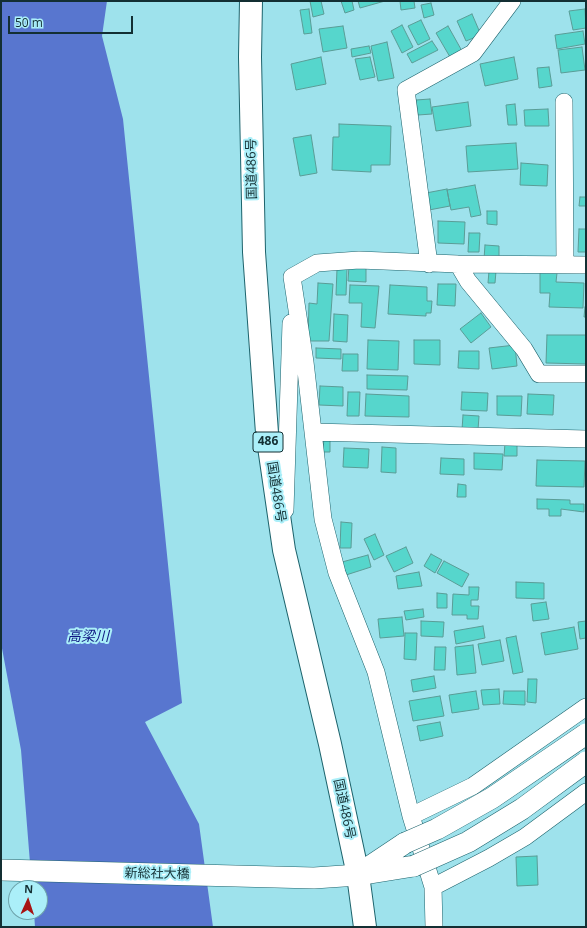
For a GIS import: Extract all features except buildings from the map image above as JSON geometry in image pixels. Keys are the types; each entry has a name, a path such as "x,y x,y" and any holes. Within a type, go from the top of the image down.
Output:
{"highway":[{"name":"国道486号","path":"251,1 250,57 254,252 266,433 284,550 330,744 358,874 365,927"}],"street":[{"path":"429,264 406,90 473,53 512,1"},
{"path":"564,102 565,265"},
{"path":"292,277 317,263 359,260 429,264 586,265"},
{"path":"458,264 468,281 524,349 539,374 586,374"},
{"path":"284,550 292,277"},
{"path":"292,277 323,519 337,573 376,672 411,816 433,887 434,927"},
{"path":"313,432 586,438"},
{"path":"411,816 473,786 586,707"},
{"path":"358,874 405,843 437,829 492,798 586,734"},
{"name":"新総社大橋","path":"1,870 314,878 358,874 414,866 468,842 522,809 586,762"},
{"path":"433,887 489,858 525,837 586,792"}],"water":[{"name":"高梁川","path":"1,1 107,1 102,36 123,119 182,703 145,722 199,824 213,927 35,927 35,920 48,920 48,880 31,880 21,750 1,643"}]}
